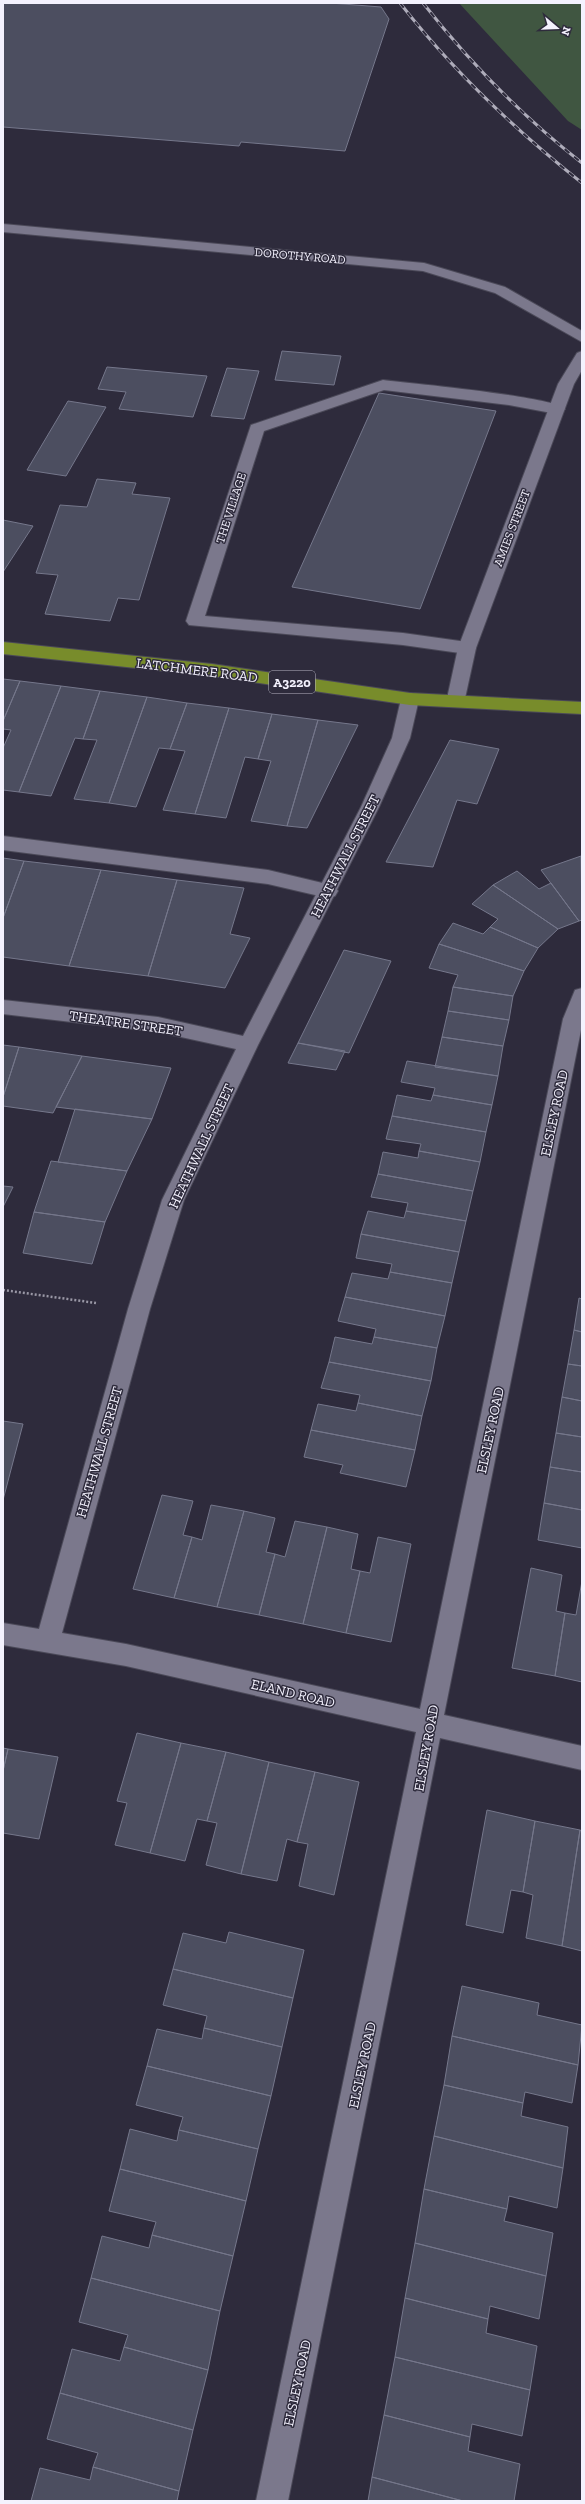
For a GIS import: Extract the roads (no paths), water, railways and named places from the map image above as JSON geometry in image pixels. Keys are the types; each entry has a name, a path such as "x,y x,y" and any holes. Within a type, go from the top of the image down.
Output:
{"highway":[{"name":"LATCHMERE ROAD","path":"3,648 206,670 410,699 455,703 582,708"}],"street":[{"name":"DOROTHY ROAD","path":"3,228 424,267 500,290 582,337"},
{"name":"AMIES STREET","path":"455,703 467,648 566,384 582,356"},
{"name":"THE VILLAGE","path":"467,648 404,639 195,621 257,428 383,385 509,400 557,409"},
{"name":"HEATHWALL STREET","path":"48,1640 139,1309 173,1200 248,1045 370,808 401,738 410,699"},
{"path":"3,843 268,877 328,891"},
{"name":"ELSLEY ROAD","path":"272,2501 573,1019 582,995"},
{"name":"THEATRE STREET","path":"3,1007 220,1036 248,1045"},
{"name":"ELAND ROAD","path":"3,1634 48,1640 126,1655 582,1758"}],"railway":[{"path":"400,3 441,52 485,98 532,142 582,183"},
{"path":"423,3 478,68 538,127 582,163"}]}
